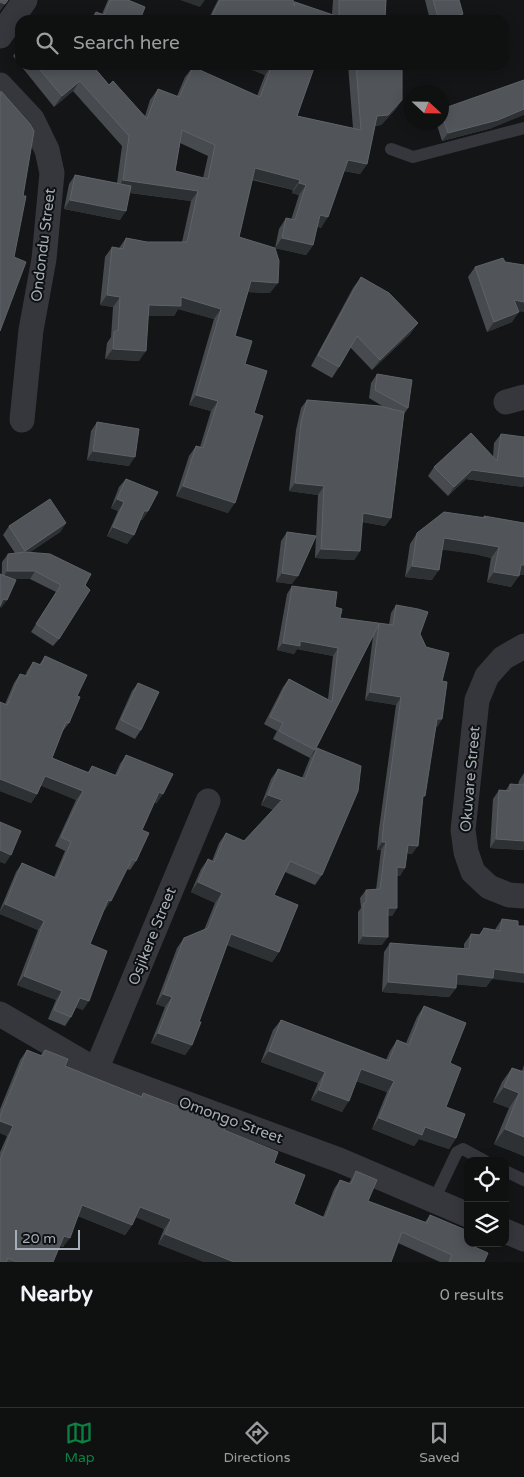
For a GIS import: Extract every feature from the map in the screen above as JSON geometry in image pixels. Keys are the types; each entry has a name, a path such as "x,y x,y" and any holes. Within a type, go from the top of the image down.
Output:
{"street":[{"path":"0,36 25,0"},
{"name":"Ondondu Street","path":"0,85 32,120 47,150 52,173 44,259 31,330 22,420"},
{"name":"Okuvare Street","path":"524,646 503,658 487,676 477,700 463,830 466,852 473,872 489,887 509,895 524,896"},
{"name":"Osjikere Street","path":"96,1070 208,801"},
{"name":"Omongo Street","path":"0,1014 96,1070 339,1160 464,1213"},
{"path":"509,1233 524,1239"}],"lane":[{"path":"391,149 413,157 524,128"},
{"path":"434,1200 456,1152 463,1149 478,1157"},
{"path":"509,1173 524,1180"}],"building":[{"path":"0,0 8,0 5,4 0,2"},
{"path":"110,0 128,0 145,7 142,15 104,15"},
{"path":"220,0 290,0 294,1 294,6 295,2 333,15 213,15"},
{"path":"339,0 386,0 385,15 339,15"},
{"path":"433,0 459,0 463,14 438,15"},
{"path":"40,70 96,70 109,85 113,81 147,119 158,89 179,97 192,70 200,70 260,97 270,70 313,70 297,116 361,130 356,70 402,70 402,100 388,115 377,116 367,164 348,160 328,217 320,215 313,245 282,238 286,218 295,220 306,185 299,183 300,180 255,168 239,237 275,248 279,261 278,283 251,281 235,336 252,341 245,364 267,371 254,413 263,416 235,503 183,486 196,446 203,448 218,401 196,395 221,309 181,297 181,306 149,305 146,351 113,349 114,332 118,330 120,297 107,295 112,247 123,249 126,238 147,242 187,242 198,191 123,180 129,136 80,81 62,96","holes":["182,130 215,145 208,179 175,171"]},
{"path":"524,80 524,109 498,120 448,133 449,107"},
{"path":"1,91 34,131 23,196 26,196 14,257 26,262 0,331 0,98"},
{"path":"75,175 131,186 126,211 70,200"},
{"path":"503,258 505,262 524,265 524,302 514,300 519,312 494,322 475,267"},
{"path":"361,277 389,293 418,323 380,360 357,336 339,367 318,355"},
{"path":"377,374 412,380 408,408 375,390"},
{"path":"307,400 380,406 404,412 391,518 363,513 360,551 321,549 324,486 295,483 301,422"},
{"path":"97,422 139,429 135,457 93,451"},
{"path":"471,433 497,461 501,434 524,437 524,477 472,470 454,487 434,467"},
{"path":"126,479 158,492 148,511 144,511 134,535 113,527 124,502 117,499"},
{"path":"50,499 66,523 25,551 9,526"},
{"path":"444,512 524,523 524,565 521,565 519,576 494,572 499,547 444,538 439,570 412,566 417,533"},
{"path":"287,532 316,536 298,576 282,573"},
{"path":"25,552 50,554 91,574 85,585 90,590 59,639 36,624 61,585 35,571 7,571 8,554"},
{"path":"0,574 16,580 7,600 3,599 0,606"},
{"path":"292,586 337,592 335,607 342,609 340,618 393,625 396,605 428,612 420,634 426,647 449,653 442,681 447,682 442,719 437,719 425,796 423,796 418,846 408,845 405,868 397,867 397,908 388,908 388,937 363,936 363,904 366,902 366,890 380,889 386,842 382,842 384,821 401,697 370,692 379,624 315,750 279,731 283,723 270,717 289,679 332,702 338,648 300,641 300,646 283,643"},
{"path":"45,656 87,675 77,696 80,697 69,723 66,722 52,758 89,773 92,766 117,776 126,755 173,774 163,794 159,792 142,830 149,833 136,861 132,859 111,901 108,900 90,944 107,951 89,1001 80,998 71,1017 54,1010 62,991 24,976 44,921 5,904 22,863 56,878 71,842 61,837 83,791 45,776 37,794 0,779 0,702 7,705 20,674 27,676 33,662 41,665"},
{"path":"138,683 159,692 141,730 121,720"},
{"path":"317,748 361,766 358,791 322,875 290,861 274,895 298,905 279,952 231,934 192,1045 158,1033 172,997 163,994 184,938 208,928 222,893 198,882 208,859 214,862 226,833 244,841 282,800 268,795 278,769 305,779"},
{"path":"510,784 524,785 524,841 496,839 499,790 510,791"},
{"path":"0,822 21,831 11,855 0,850"},
{"path":"502,919 518,921 518,926 524,926 524,973 494,969 493,978 457,974 456,988 388,982 390,943 469,949 471,934 480,935 484,928 500,931"},
{"path":"424,1006 466,1023 450,1063 461,1068 446,1107 465,1114 456,1138 425,1127 422,1135 379,1118 394,1081 361,1069 349,1101 319,1090 325,1072 269,1051 281,1020 389,1061 397,1040 409,1045"},
{"path":"27,1050 42,1056 45,1050 68,1059 65,1066 142,1097 143,1093 188,1110 188,1108 227,1124 224,1130 278,1152 274,1163 305,1175 294,1204 325,1218 340,1180 351,1184 356,1171 377,1180 368,1201 427,1223 430,1215 464,1229 464,1247 475,1247 488,1253 484,1262 449,1262 452,1255 402,1232 391,1262 234,1262 165,1234 171,1219 140,1207 132,1225 82,1205 70,1238 64,1236 53,1262 17,1262 8,1258 6,1262 0,1262 0,1160 13,1126 0,1121 0,1116"},
{"path":"512,1068 524,1072 524,1137 505,1129 519,1093 504,1087"}]}
